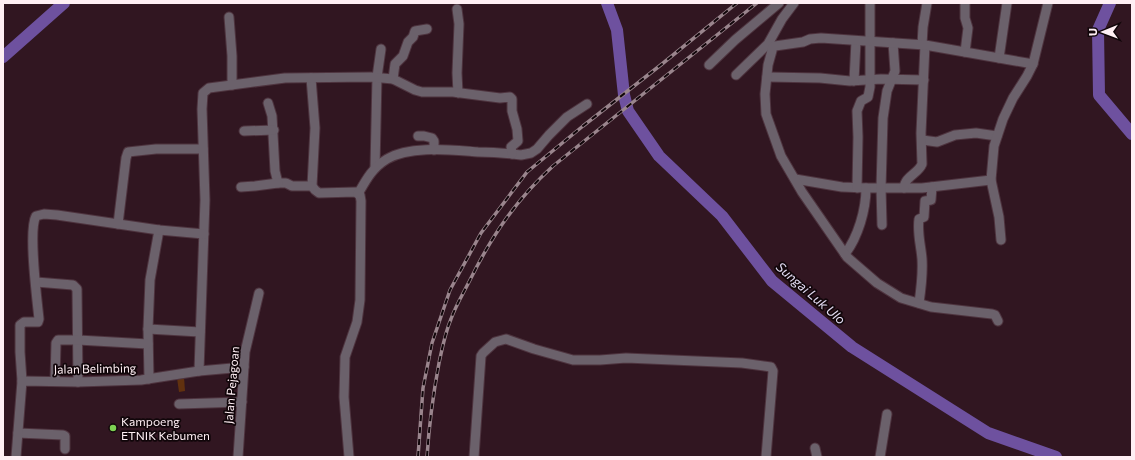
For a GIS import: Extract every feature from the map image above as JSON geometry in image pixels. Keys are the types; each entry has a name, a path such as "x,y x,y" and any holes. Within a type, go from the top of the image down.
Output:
{"street":[{"path":"709,65 779,3"},
{"path":"794,3 782,19 770,46 765,94 766,114 781,156 795,179 845,254 877,283 901,298 931,307 992,314 996,315 998,321"},
{"path":"845,254 853,242 864,211 857,111 861,101 868,97 870,93 870,3"},
{"path":"904,188 908,178 920,168 922,164 924,80 923,27 927,3"},
{"path":"964,3 965,18 968,28 964,52"},
{"path":"998,58 1007,3"},
{"path":"1001,240 999,217 991,180 993,154 1002,119 1013,98 1028,76 1033,64 1048,3"},
{"path":"457,9 459,24 457,73 458,93"},
{"path":"229,17 232,56 232,85"},
{"path":"394,79 395,64 403,56 408,42 413,37 415,32 427,29"},
{"path":"736,75 770,46 803,42 810,39 923,45 1033,64"},
{"path":"854,81 856,41"},
{"path":"882,226 881,188 883,118 888,91 894,71 893,44"},
{"path":"375,168 377,77 380,49"},
{"path":"199,372 205,200 202,110 203,93 209,88 285,78 377,77 394,79 416,90 512,98 512,111 517,129 518,141 511,147 512,154"},
{"path":"767,77 820,78 854,81 892,79 924,80"},
{"path":"311,78 315,128 312,186 319,193 356,192 360,195 361,201 360,300 357,322 345,356 344,397 349,457"},
{"path":"268,103 274,130 275,171 278,183"},
{"path":"358,194 366,179 375,168 387,158 395,155 414,151 434,150 525,155 531,153 537,149 549,134 567,117 587,104"},
{"path":"244,131 274,130"},
{"path":"922,140 936,142 955,135 976,133 997,136"},
{"path":"418,136 432,138 434,141 434,150"},
{"path":"118,224 128,152 156,149 203,149"},
{"path":"795,179 837,186 862,188 932,187 991,180"},
{"path":"241,187 278,183 286,183 292,186 312,186"},
{"path":"919,303 922,285 922,262 918,233 919,219 924,217 925,201 931,200 932,187"},
{"path":"16,457 22,381 20,330 22,323 39,321 33,258 33,224 36,216 51,214 160,230 204,234"},
{"path":"149,379 148,329 150,280 160,230"},
{"path":"36,282 76,287 78,292 78,382"},
{"name":"Jalan Pejagoan","path":"238,457 245,352 259,293"},
{"path":"148,329 200,332"},
{"path":"474,457 481,356 495,342 506,339 573,360 626,358 742,363 768,366 773,371 766,457"},
{"path":"55,381 57,341 78,340 148,344"},
{"name":"Jalan Belimbing","path":"22,381 78,382 149,379 244,367"},
{"path":"179,404 242,402"},
{"path":"880,457 887,414"},
{"path":"18,433 63,435 65,436 65,449"}],"shaded area":[{"path":"184,377 185,391 179,392 177,378"}],"waterway":[{"name":"Sungai Luk Ulo","path":"3,57 64,3"},
{"name":"Sungai Luk Ulo","path":"607,3 617,30 624,95 628,111 659,156 722,216 772,281 852,347 988,433 1056,457"},
{"name":"Sungai Luk Ulo","path":"1110,3 1098,30 1099,95 1132,134"}],"railway":[{"path":"418,457 423,388 432,343 450,290 481,233 527,172 737,3"},
{"path":"427,457 435,387 441,352 447,330 455,309 479,262 506,218 553,166 757,3"}],"place":[{"name":"Kampoeng ETNIK Kebumen","path":"113,428"}]}
